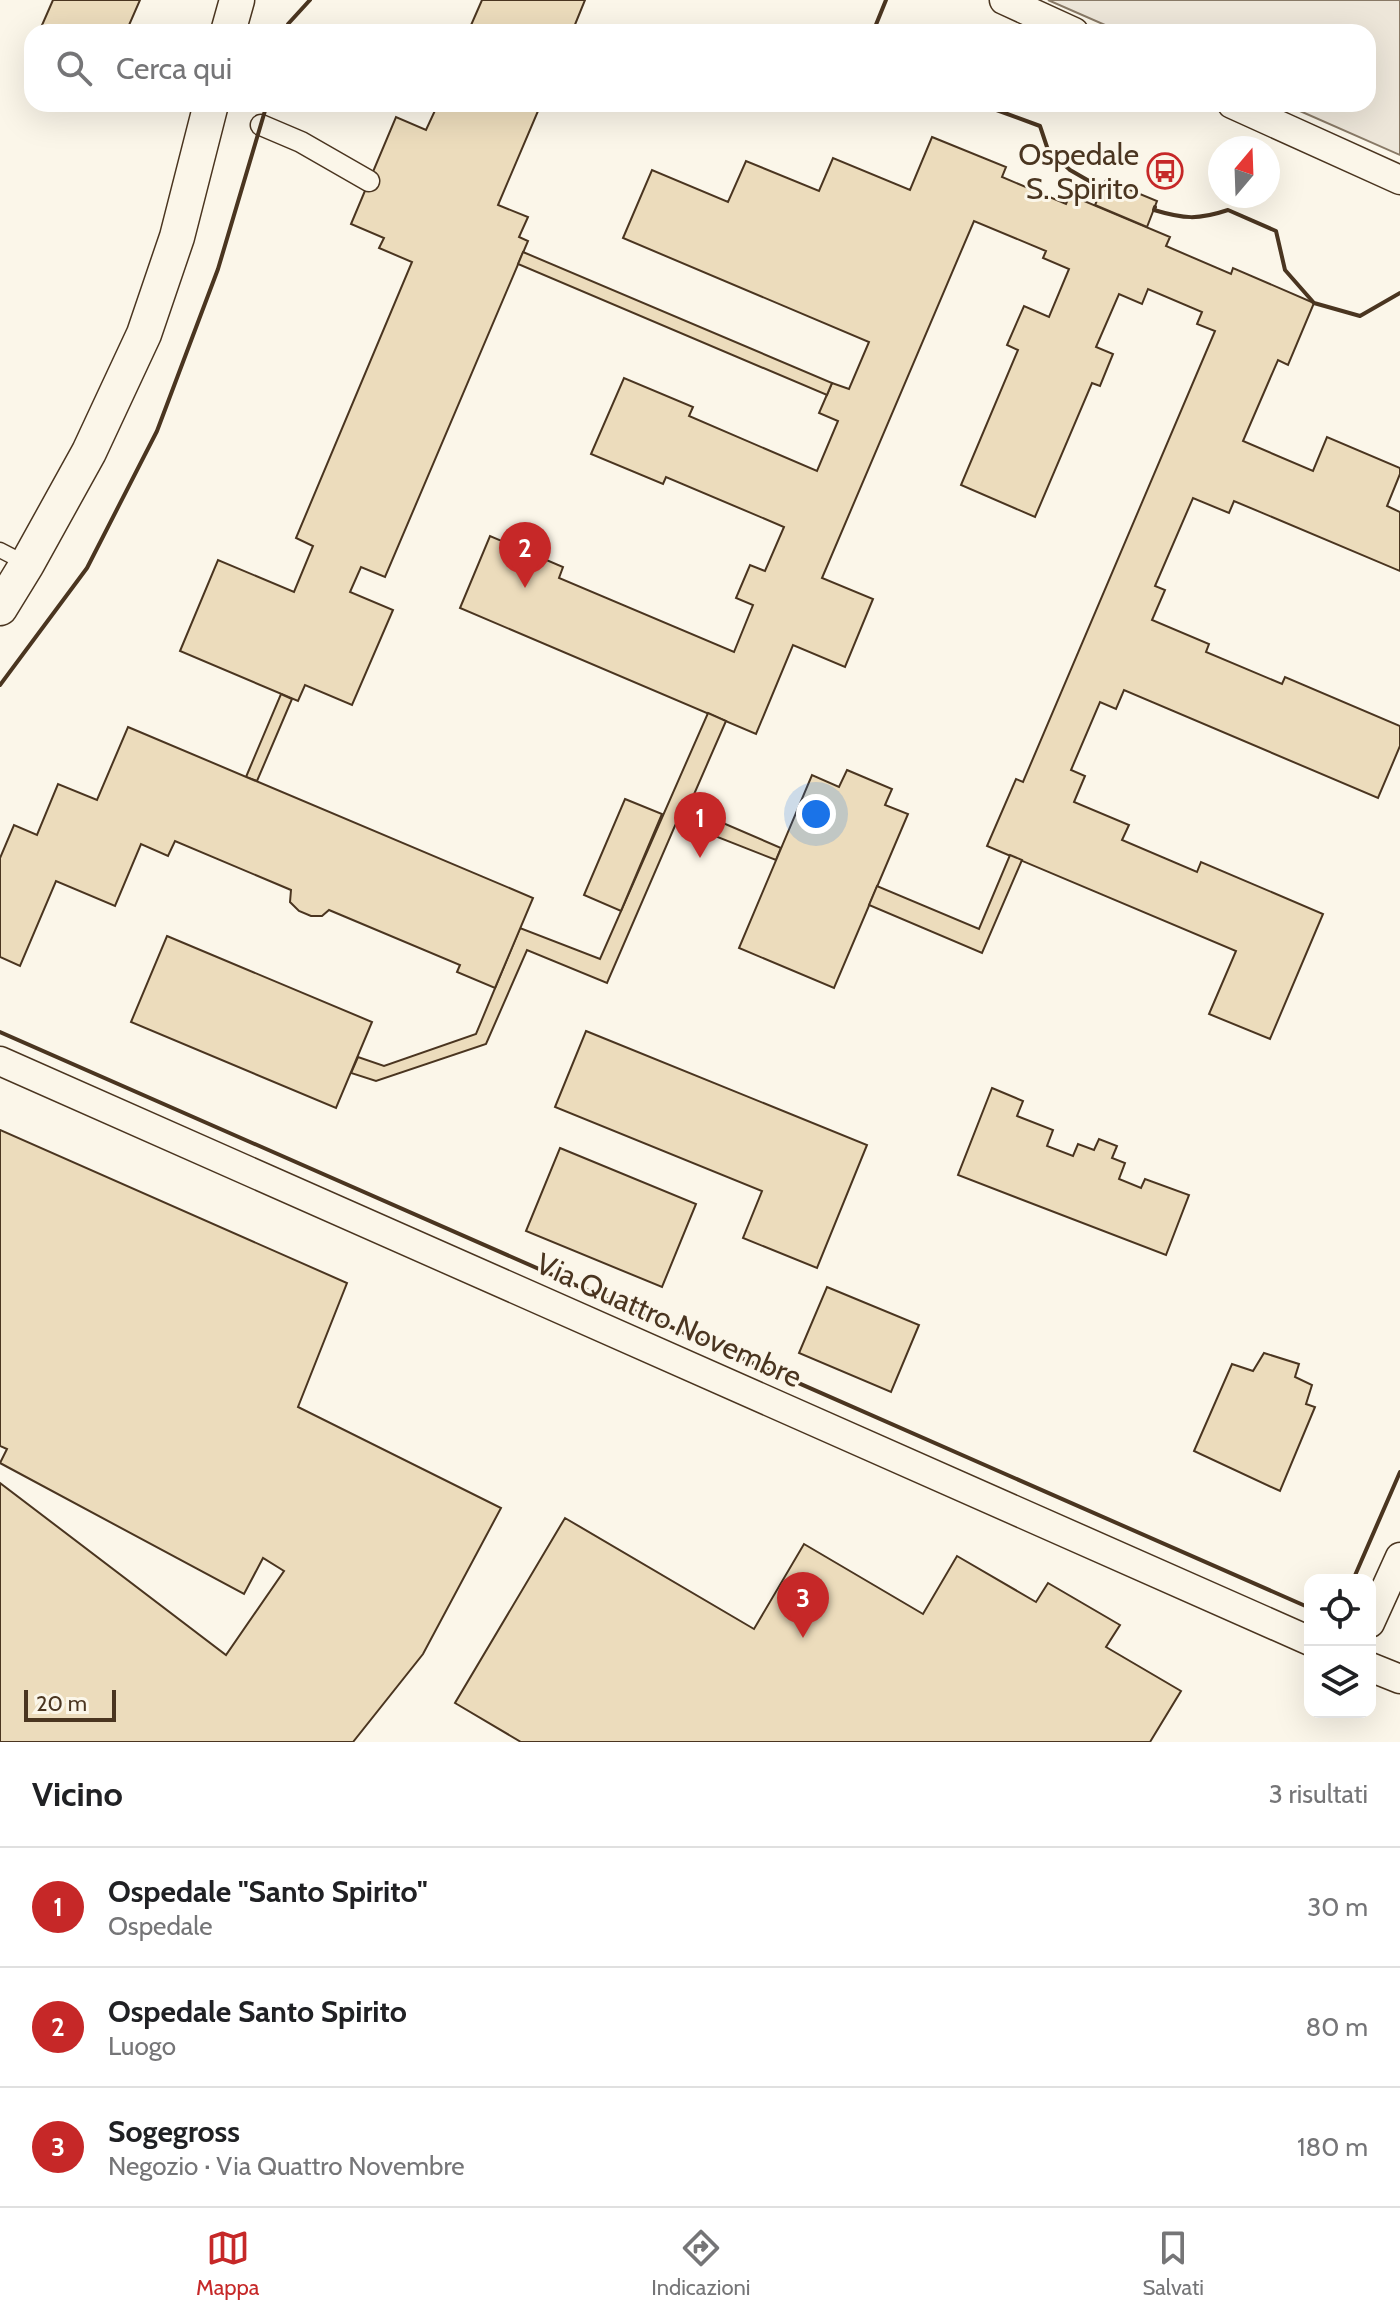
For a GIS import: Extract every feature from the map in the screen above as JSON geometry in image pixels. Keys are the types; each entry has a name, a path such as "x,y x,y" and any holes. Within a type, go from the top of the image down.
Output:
{"street":[{"path":"230,24 237,0"},
{"path":"1004,0 1056,24"},
{"path":"0,608 14,557 89,452 144,334 177,237 209,112"},
{"path":"1250,112 1400,180"},
{"path":"261,125 301,142 369,181"},
{"name":"Via Quattro Novembre","path":"0,1061 1304,1638"},
{"path":"1376,1610 1400,1557"},
{"path":"1376,1669 1400,1679"}],"shaded area":[{"path":"1048,0 1400,0 1400,155 1302,112 1376,112 1376,24 1103,24"}],"building":[{"path":"53,0 140,0 130,24 42,24"},
{"path":"482,0 585,0 575,24 472,24"},
{"path":"434,112 538,112 498,205 528,217 519,237 528,241 385,577 361,567 350,592 393,610 352,705 305,685 298,701 180,651 218,560 294,592 313,546 296,538 412,262 379,248 384,238 351,224 396,117 426,130"},
{"path":"932,137 1006,167 1002,177 1066,204 1070,195 1170,237 1166,246 1231,274 1233,268 1314,303 1288,365 1278,360 1243,441 1313,471 1327,437 1400,468 1387,506 1400,512 1400,571 1234,501 1229,513 1193,498 1155,586 1165,590 1152,620 1209,644 1206,652 1282,684 1285,677 1400,726 1400,746 1378,798 1124,690 1116,709 1100,702 1071,770 1085,776 1074,802 1129,825 1122,840 1197,872 1201,862 1323,914 1270,1039 1209,1014 1236,951 987,846 1016,779 1023,782 1215,331 1197,324 1202,312 1148,289 1142,304 1119,294 1096,347 1113,354 1100,386 1092,383 1035,517 961,485 1018,350 1007,345 1024,306 1049,317 1069,269 1043,258 1046,251 974,221 822,578 873,599 845,667 793,645 756,734 460,608 490,536 563,567 559,578 734,652 753,605 736,598 750,565 765,571 784,527 666,477 663,484 591,454 624,378 693,407 689,416 817,471 838,421 819,413 832,383 849,389 869,342 623,238 652,170 728,202 746,161 819,191 833,158 910,190"},
{"path":"1106,180 1157,201 1147,227 1095,205"},
{"path":"523,252 832,383 827,395 518,264"},
{"path":"281,694 292,699 257,781 246,777"},
{"path":"708,713 726,721 688,808 781,848 776,860 677,821 607,983 527,950 486,1044 376,1081 351,1073 358,1057 384,1066 476,1034 520,928 600,959"},
{"path":"128,727 533,898 495,988 457,972 460,965 329,910 322,916 299,911 290,902 291,890 175,841 168,856 141,844 115,906 56,881 20,966 0,957 0,858 14,825 37,835 58,784 97,800"},
{"path":"847,770 892,789 885,805 908,814 834,988 739,948 812,775 839,787"},
{"path":"625,799 662,814 621,911 584,895"},
{"path":"1010,855 1022,860 982,953 869,905 877,886 979,929"},
{"path":"167,936 372,1022 336,1108 131,1022"},
{"path":"586,1031 867,1145 817,1268 743,1238 762,1191 555,1107"},
{"path":"992,1088 1023,1101 1017,1116 1053,1130 1047,1146 1073,1156 1078,1144 1094,1150 1099,1139 1117,1146 1112,1158 1125,1163 1119,1179 1141,1188 1145,1179 1189,1195 1166,1255 958,1175"},
{"path":"0,1130 347,1283 298,1407 501,1508 423,1654 353,1742 0,1742 0,1483 226,1655 284,1571 263,1558 244,1594 0,1463 7,1449 0,1446"},
{"path":"560,1148 696,1204 662,1287 526,1231"},
{"path":"827,1287 919,1325 891,1392 799,1353"},
{"path":"1264,1353 1299,1364 1295,1377 1312,1385 1306,1404 1315,1407 1280,1491 1194,1451 1232,1364 1253,1371"},
{"path":"565,1518 754,1629 804,1544 923,1614 957,1556 1036,1602 1048,1583 1120,1625 1106,1647 1181,1691 1150,1742 521,1742 455,1703"}],"wall":[{"path":"288,24 310,0"},
{"path":"876,24 886,0"},
{"path":"0,685 87,568 157,431 218,269 265,112"},
{"path":"1002,112 1040,126 1048,150 1070,170 1103,189 1104,186"},
{"path":"1155,207 1154,210 1183,217 1228,210 1276,231 1285,270 1314,303 1360,316 1400,293"},
{"path":"0,1032 1304,1605"},
{"path":"1356,1574 1400,1472"}],"place":[{"name":"Ospedale S. Spirito","path":"1165,171"},
{"name":"Ospedale Santo Spirito","path":"525,588"},
{"name":"Ospedale \"Santo Spirito\"","path":"700,858"},
{"name":"Sogegross","path":"803,1638"}]}
